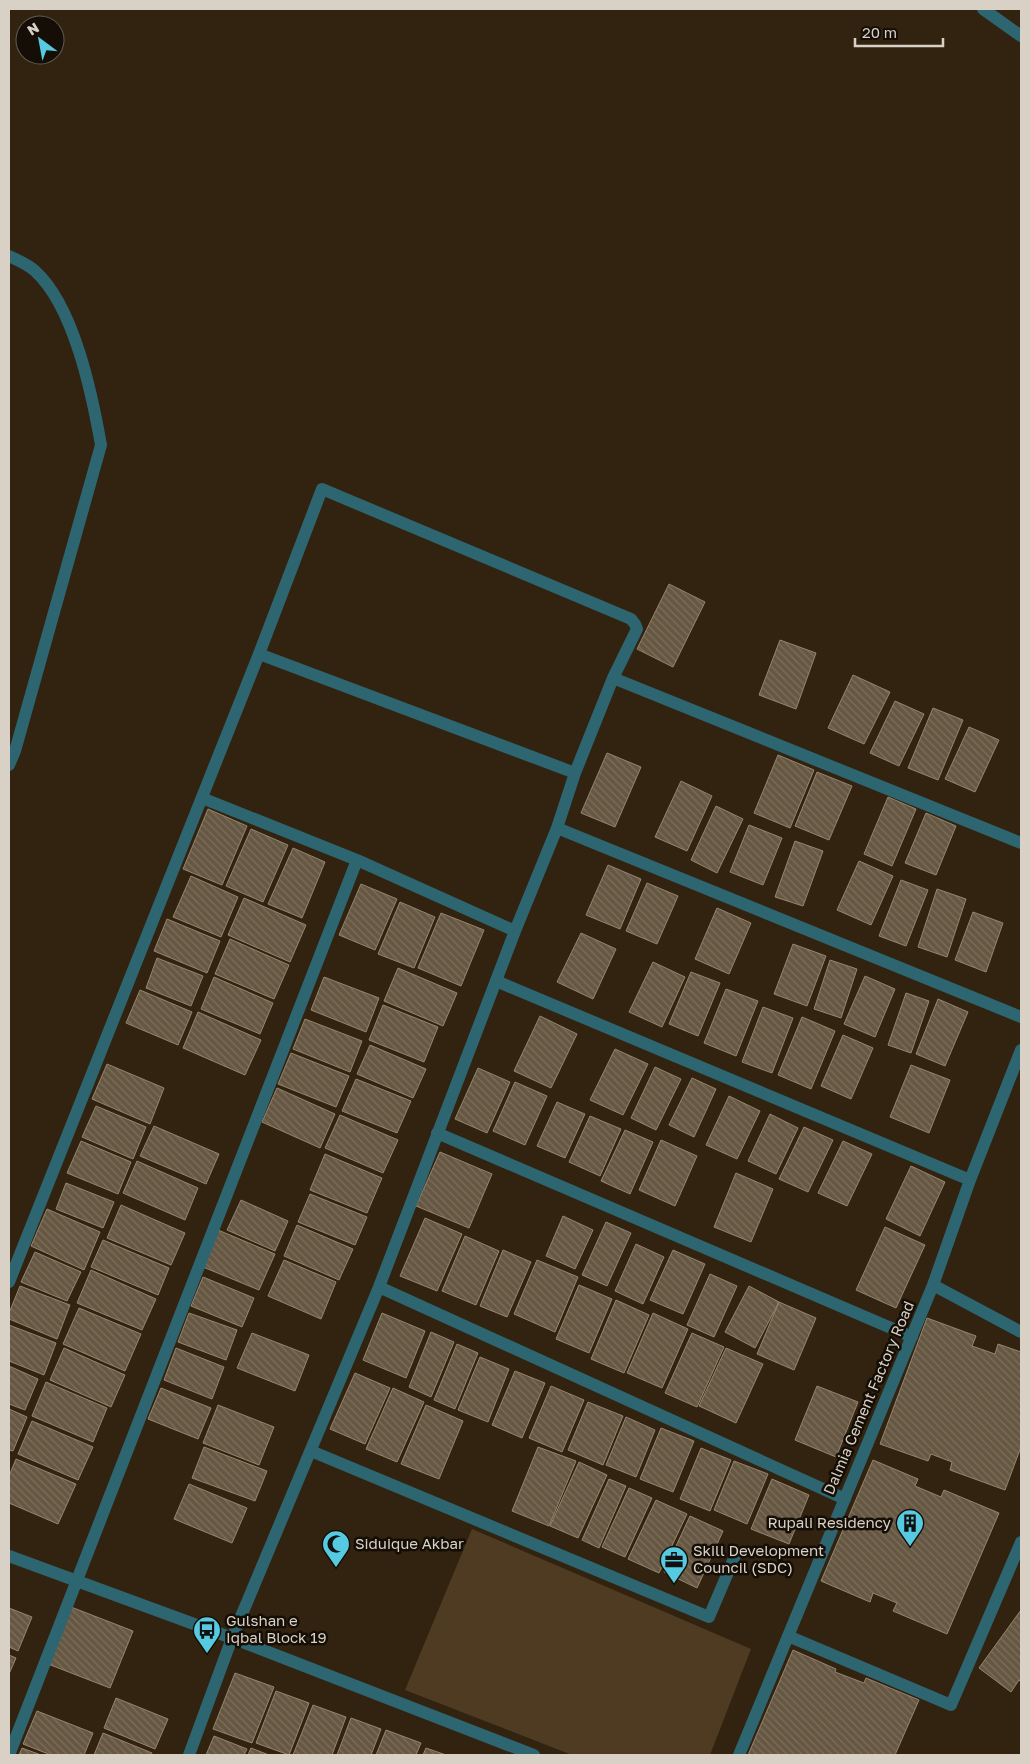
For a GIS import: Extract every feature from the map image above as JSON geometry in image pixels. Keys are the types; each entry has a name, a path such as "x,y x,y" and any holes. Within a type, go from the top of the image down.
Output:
{"street":[{"path":"983,9 1021,36"},
{"path":"9,256 34,270 46,283 72,330 92,396 101,445 15,751 9,765"},
{"path":"9,1282 259,654 322,489 631,619 636,624 636,629 613,678 557,828 515,930 379,1287 232,1638 189,1755"},
{"path":"259,654 576,773"},
{"path":"613,678 1021,843"},
{"path":"202,798 357,860 515,930"},
{"path":"557,828 1021,1017"},
{"path":"9,1755 357,860"},
{"path":"496,981 970,1180"},
{"name":"Dalmia Cement Factory Road","path":"739,1755 934,1285 970,1180 1021,1050"},
{"path":"438,1133 912,1337"},
{"path":"934,1285 1021,1332"},
{"path":"379,1287 845,1499"},
{"path":"310,1451 709,1618 735,1556"},
{"path":"788,1636 950,1705 1021,1542"},
{"path":"9,1556 232,1638 534,1755"}],"shaded area":[{"path":"472,1529 751,1649 710,1755 572,1755 405,1690"}],"building":[{"path":"669,584 705,602 673,667 637,649"},
{"path":"780,640 816,653 796,709 759,695"},
{"path":"853,675 890,692 864,744 828,728"},
{"path":"895,701 924,714 899,766 870,753"},
{"path":"933,708 963,720 938,780 908,768"},
{"path":"969,727 999,740 975,792 945,779"},
{"path":"607,753 641,767 615,827 581,813"},
{"path":"778,755 814,770 790,828 754,813"},
{"path":"817,772 852,786 829,840 795,826"},
{"path":"681,781 712,796 687,851 655,837"},
{"path":"888,797 916,809 892,866 864,854"},
{"path":"716,806 743,819 717,873 691,860"},
{"path":"208,809 247,826 222,885 183,869"},
{"path":"926,813 956,826 936,875 905,863"},
{"path":"749,825 782,838 763,885 730,872"},
{"path":"251,829 288,845 263,902 226,886"},
{"path":"795,841 823,851 803,906 775,897"},
{"path":"293,848 325,862 302,918 268,904"},
{"path":"859,861 893,876 871,925 837,910"},
{"path":"608,865 641,879 620,929 586,915"},
{"path":"191,876 238,897 221,937 173,917"},
{"path":"901,880 928,890 906,946 879,936"},
{"path":"647,883 678,896 657,944 626,931"},
{"path":"361,884 397,899 375,950 339,935"},
{"path":"937,889 966,899 947,957 918,947"},
{"path":"244,898 306,925 290,962 228,935"},
{"path":"400,902 435,917 414,968 378,954"},
{"path":"717,908 751,923 729,974 695,959"},
{"path":"973,912 1003,923 986,972 955,960"},
{"path":"441,913 484,930 461,986 418,968"},
{"path":"167,919 220,941 207,973 154,951"},
{"path":"581,933 616,949 593,999 557,982"},
{"path":"230,939 289,965 274,999 215,974"},
{"path":"793,944 826,956 807,1006 774,994"},
{"path":"157,958 203,976 191,1006 146,988"},
{"path":"830,960 857,969 841,1018 814,1009"},
{"path":"653,962 685,977 662,1027 629,1012"},
{"path":"398,968 457,993 443,1026 384,1001"},
{"path":"691,972 720,983 698,1036 669,1024"},
{"path":"865,976 895,989 875,1037 844,1024"},
{"path":"214,977 273,1003 260,1034 201,1009"},
{"path":"324,977 379,998 366,1032 311,1010"},
{"path":"726,989 758,1001 736,1056 704,1043"},
{"path":"140,990 192,1012 178,1045 126,1023"},
{"path":"906,993 929,1001 911,1053 888,1045"},
{"path":"938,999 968,1012 945,1066 916,1054"},
{"path":"383,1005 438,1027 424,1062 369,1040"},
{"path":"763,1007 793,1018 772,1073 742,1062"},
{"path":"198,1012 261,1040 245,1075 183,1048"},
{"path":"540,1016 577,1034 551,1088 514,1071"},
{"path":"802,1017 835,1031 811,1089 778,1075"},
{"path":"305,1019 362,1041 350,1072 293,1049"},
{"path":"843,1035 873,1048 851,1099 821,1086"},
{"path":"370,1045 426,1069 413,1098 357,1074"},
{"path":"615,1049 648,1064 623,1115 590,1100"},
{"path":"291,1053 349,1076 336,1107 278,1084"},
{"path":"107,1064 164,1088 150,1124 92,1099"},
{"path":"911,1065 950,1080 929,1133 890,1117"},
{"path":"655,1067 681,1079 656,1130 631,1118"},
{"path":"478,1068 510,1082 487,1133 455,1119"},
{"path":"692,1078 716,1089 694,1137 669,1125"},
{"path":"356,1079 411,1101 397,1133 342,1111"},
{"path":"515,1082 547,1096 525,1145 493,1131"},
{"path":"277,1088 335,1114 320,1148 262,1122"},
{"path":"729,1096 760,1111 737,1159 706,1145"},
{"path":"557,1102 585,1114 565,1158 537,1146"},
{"path":"96,1106 146,1127 133,1159 82,1137"},
{"path":"770,1114 798,1128 776,1174 748,1161"},
{"path":"340,1115 398,1140 383,1173 325,1148"},
{"path":"590,1116 621,1129 600,1176 569,1162"},
{"path":"154,1126 219,1154 206,1184 140,1156"},
{"path":"804,1127 833,1140 808,1192 779,1179"},
{"path":"625,1130 653,1142 630,1194 601,1181"},
{"path":"661,1140 697,1156 675,1206 639,1190"},
{"path":"81,1141 131,1162 118,1194 67,1173"},
{"path":"843,1141 872,1154 847,1206 818,1193"},
{"path":"440,1152 492,1174 469,1228 416,1206"},
{"path":"325,1154 382,1178 367,1213 310,1190"},
{"path":"137,1161 198,1188 185,1220 123,1193"},
{"path":"911,1166 945,1182 920,1236 886,1219"},
{"path":"736,1173 773,1189 751,1242 714,1227"},
{"path":"66,1183 114,1202 103,1228 56,1209"},
{"path":"310,1194 367,1217 355,1245 298,1222"},
{"path":"241,1200 288,1221 275,1251 227,1230"},
{"path":"121,1205 185,1233 171,1265 107,1238"},
{"path":"47,1209 100,1232 84,1270 31,1246"},
{"path":"563,1216 593,1230 575,1269 546,1256"},
{"path":"425,1218 462,1234 437,1291 400,1276"},
{"path":"606,1222 631,1233 607,1286 582,1275"},
{"path":"297,1225 353,1249 339,1280 284,1256"},
{"path":"885,1227 925,1245 896,1308 856,1290"},
{"path":"218,1230 275,1254 259,1290 203,1267"},
{"path":"465,1236 499,1251 476,1305 442,1291"},
{"path":"103,1240 169,1268 158,1295 91,1267"},
{"path":"636,1244 664,1257 643,1304 615,1291"},
{"path":"503,1250 531,1262 507,1317 480,1306"},
{"path":"673,1250 705,1264 683,1314 650,1300"},
{"path":"35,1252 81,1272 67,1301 21,1282"},
{"path":"284,1260 336,1282 321,1319 268,1296"},
{"path":"537,1260 578,1277 555,1332 514,1314"},
{"path":"91,1270 156,1299 142,1330 77,1303"},
{"path":"710,1274 737,1286 714,1337 687,1325"},
{"path":"203,1277 254,1298 242,1327 191,1306"},
{"path":"579,1285 612,1299 589,1353 556,1339"},
{"path":"20,1286 70,1305 57,1339 9,1319 9,1313"},
{"path":"749,1286 779,1302 755,1348 725,1332"},
{"path":"616,1300 649,1315 624,1373 591,1359"},
{"path":"779,1302 816,1318 794,1370 757,1354"},
{"path":"79,1308 141,1334 125,1371 63,1344"},
{"path":"189,1313 237,1330 226,1360 178,1342"},
{"path":"382,1313 425,1331 406,1378 363,1360"},
{"path":"653,1313 688,1329 662,1388 627,1373"},
{"path":"927,1318 976,1336 972,1346 995,1354 998,1344 1021,1352 1021,1447 1005,1490 950,1470 952,1462 931,1454 928,1461 880,1444"},
{"path":"9,1325 56,1343 44,1375 9,1361"},
{"path":"431,1332 454,1342 431,1397 409,1387"},
{"path":"252,1333 309,1355 295,1391 237,1368"},
{"path":"692,1333 724,1347 697,1407 665,1393"},
{"path":"457,1344 478,1353 455,1409 434,1400"},
{"path":"64,1348 125,1375 111,1407 50,1380"},
{"path":"176,1348 224,1367 212,1399 164,1380"},
{"path":"726,1348 763,1364 736,1423 699,1406"},
{"path":"480,1357 509,1369 488,1422 458,1410"},
{"path":"9,1366 38,1379 25,1410 9,1404"},
{"path":"515,1371 545,1383 522,1438 492,1425"},
{"path":"355,1373 390,1388 365,1444 330,1429"},
{"path":"46,1382 107,1408 93,1442 32,1416"},
{"path":"551,1386 584,1400 562,1452 529,1438"},
{"path":"817,1386 858,1402 836,1457 795,1440"},
{"path":"161,1388 211,1408 198,1439 148,1419"},
{"path":"393,1388 424,1402 397,1462 366,1449"},
{"path":"588,1402 623,1416 603,1465 568,1450"},
{"path":"218,1405 274,1427 259,1465 203,1443"},
{"path":"426,1405 463,1421 439,1479 401,1464"},
{"path":"9,1409 27,1417 13,1451 9,1450"},
{"path":"626,1417 655,1430 636,1477 606,1465"},
{"path":"32,1421 93,1447 78,1480 18,1454"},
{"path":"661,1428 694,1441 673,1492 640,1479"},
{"path":"204,1447 267,1471 255,1501 192,1478"},
{"path":"538,1447 576,1461 549,1526 512,1511"},
{"path":"701,1448 731,1460 710,1511 680,1499"},
{"path":"16,1459 76,1484 58,1524 9,1503 9,1476"},
{"name":"Rupali Residency","path":"873,1460 918,1479 915,1486 941,1497 944,1490 999,1513 947,1634 893,1611 897,1603 873,1593 870,1602 821,1581"},
{"path":"734,1461 768,1474 747,1524 714,1510"},
{"path":"579,1462 607,1475 578,1538 550,1526"},
{"path":"609,1479 626,1486 599,1548 582,1540"},
{"path":"772,1479 809,1495 789,1544 751,1529"},
{"path":"189,1484 247,1508 232,1543 174,1519"},
{"path":"629,1488 652,1498 625,1557 602,1547"},
{"path":"656,1500 687,1514 659,1573 628,1559"},
{"path":"690,1516 723,1531 697,1588 664,1572"},
{"path":"71,1607 133,1631 110,1688 48,1664"},
{"path":"9,1608 32,1617 18,1651 9,1647"},
{"path":"1021,1610 1021,1682 1019,1680 1011,1692 979,1668"},
{"path":"793,1650 836,1669 835,1672 864,1683 866,1678 919,1700 895,1755 748,1755"},
{"path":"9,1655 16,1658 9,1674"},
{"path":"235,1673 274,1687 252,1743 213,1729"},
{"path":"276,1691 309,1703 289,1755 256,1743"},
{"path":"116,1698 168,1719 155,1749 104,1728"},
{"path":"313,1705 346,1717 332,1755 293,1755"},
{"path":"37,1711 93,1733 84,1755 51,1755 23,1744"},
{"path":"351,1718 381,1729 371,1755 337,1755"},
{"path":"386,1730 421,1743 416,1755 376,1755"},
{"path":"103,1733 152,1753 151,1755 94,1755"},
{"path":"214,1736 247,1749 244,1755 206,1755"},
{"path":"22,1748 41,1755 19,1755"},
{"path":"251,1748 269,1755 248,1755"},
{"path":"426,1748 446,1755 423,1755"}],"place":[{"name":"Rupali Residency","path":"910,1547"},
{"name":"Siduique Akbar","path":"336,1568"},
{"name":"Skill Development Council (SDC)","path":"674,1584"},
{"name":"Gulshan e Iqbal Block 19","path":"207,1654"}]}
